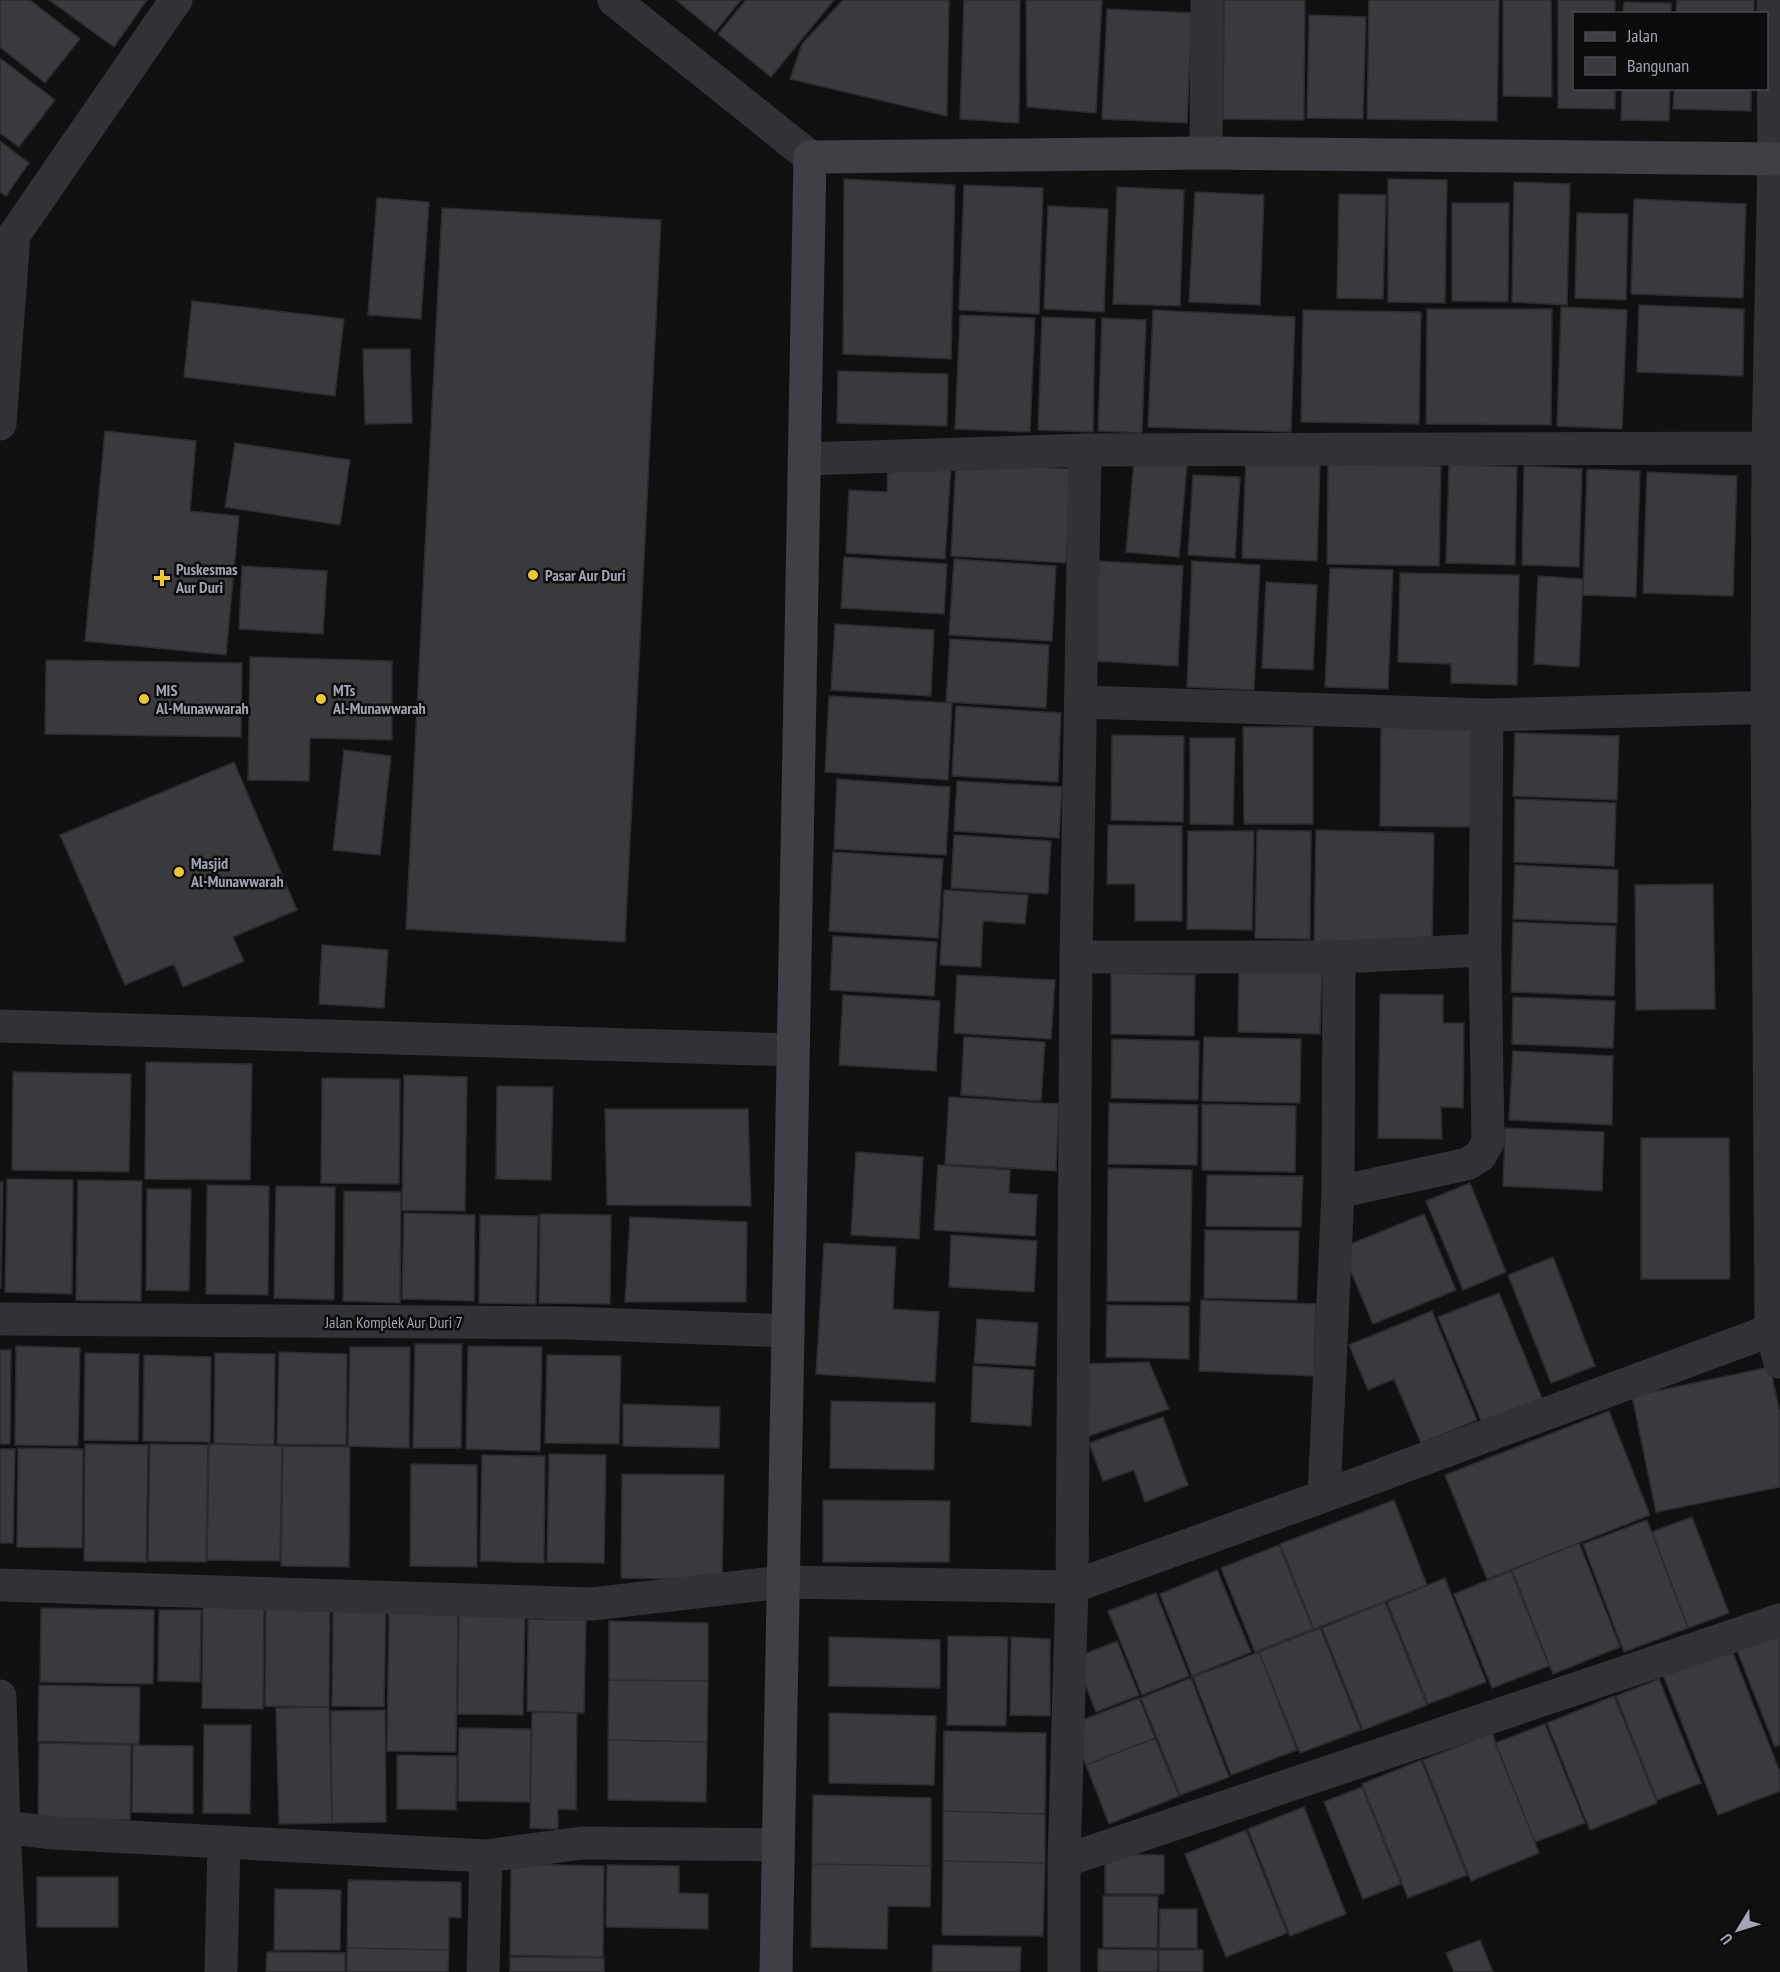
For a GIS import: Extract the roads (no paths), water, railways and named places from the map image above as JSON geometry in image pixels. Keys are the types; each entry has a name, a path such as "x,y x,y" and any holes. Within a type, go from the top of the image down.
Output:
{"street":[{"path":"0,424 7,231 176,0"},
{"path":"614,0 810,156 1206,153 1777,159"},
{"path":"1206,153 1207,0"},
{"path":"1773,0 1777,159 1774,448 1774,961 1776,1329 1780,1362"},
{"path":"776,1972 810,156"},
{"path":"804,459 1085,450 1774,448"},
{"path":"1064,1972 1064,1861 1072,1587 1076,957 1085,450"},
{"path":"1081,702 1487,715 1774,707"},
{"path":"1338,1192 1467,1164 1480,1156 1488,1142 1485,950 1487,715"},
{"path":"1076,957 1339,957 1485,950"},
{"path":"1324,1496 1338,1192 1339,957"},
{"path":"0,1026 793,1050"},
{"name":"Jalan Komplek Aur Duri 7","path":"0,1319 568,1323 788,1331"},
{"path":"0,1585 592,1604 783,1582 1072,1587 1776,1329"},
{"path":"1064,1861 1780,1620"},
{"path":"0,1696 11,1972"},
{"path":"4,1827 54,1833 486,1856 582,1843 778,1845"},
{"path":"221,1972 224,1842"},
{"path":"483,1972 486,1856"}],"place":[{"name":"Pasar Aur Duri","path":"533,575"},
{"name":"Puskesmas Aur Duri","path":"162,578"},
{"name":"MIS Al-Munawwarah","path":"144,699"},
{"name":"MTs Al-Munawwarah","path":"321,699"},
{"name":"Masjid Al-Munawwarah","path":"179,872"}]}
